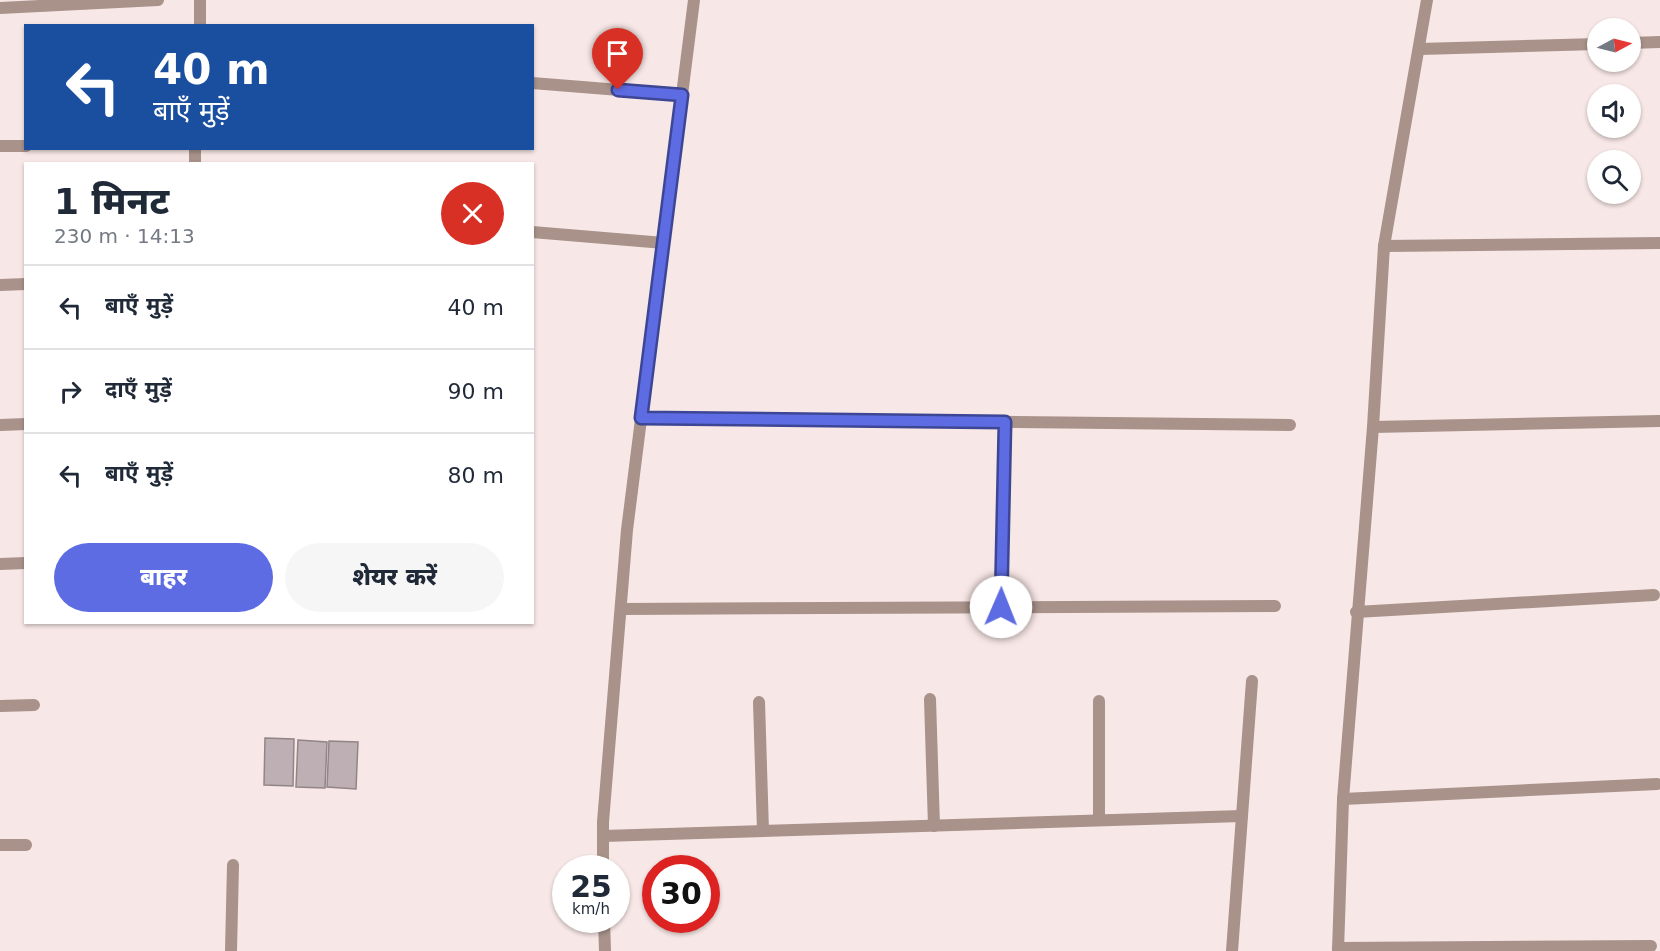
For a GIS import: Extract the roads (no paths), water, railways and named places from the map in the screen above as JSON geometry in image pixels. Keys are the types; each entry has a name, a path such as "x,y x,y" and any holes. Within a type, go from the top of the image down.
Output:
{"street":[{"path":"0,8 158,0"},
{"path":"200,0 200,24"},
{"path":"603,855 621,609 641,418 694,0"},
{"path":"1427,0 1384,246 1373,427 1356,612 1343,799 1338,950 1651,946"},
{"path":"1641,43 1660,42"},
{"path":"1420,49 1587,44"},
{"path":"534,83 682,95"},
{"path":"0,146 24,146"},
{"path":"534,232 664,243"},
{"path":"1384,246 1660,243"},
{"path":"0,285 24,284"},
{"path":"641,418 1290,425"},
{"path":"1373,427 1660,421"},
{"path":"1001,607 1005,422"},
{"path":"0,425 24,424"},
{"path":"0,564 24,563"},
{"path":"1356,612 1654,595"},
{"path":"621,609 1275,606"},
{"path":"1232,951 1252,681"},
{"path":"930,699 934,826"},
{"path":"1099,701 1099,820"},
{"path":"759,702 763,831"},
{"path":"0,706 34,705"},
{"path":"1343,799 1657,784"},
{"path":"603,836 1242,816"},
{"path":"0,845 26,845"},
{"path":"231,951 233,865"},
{"path":"604,933 605,951"}]}
